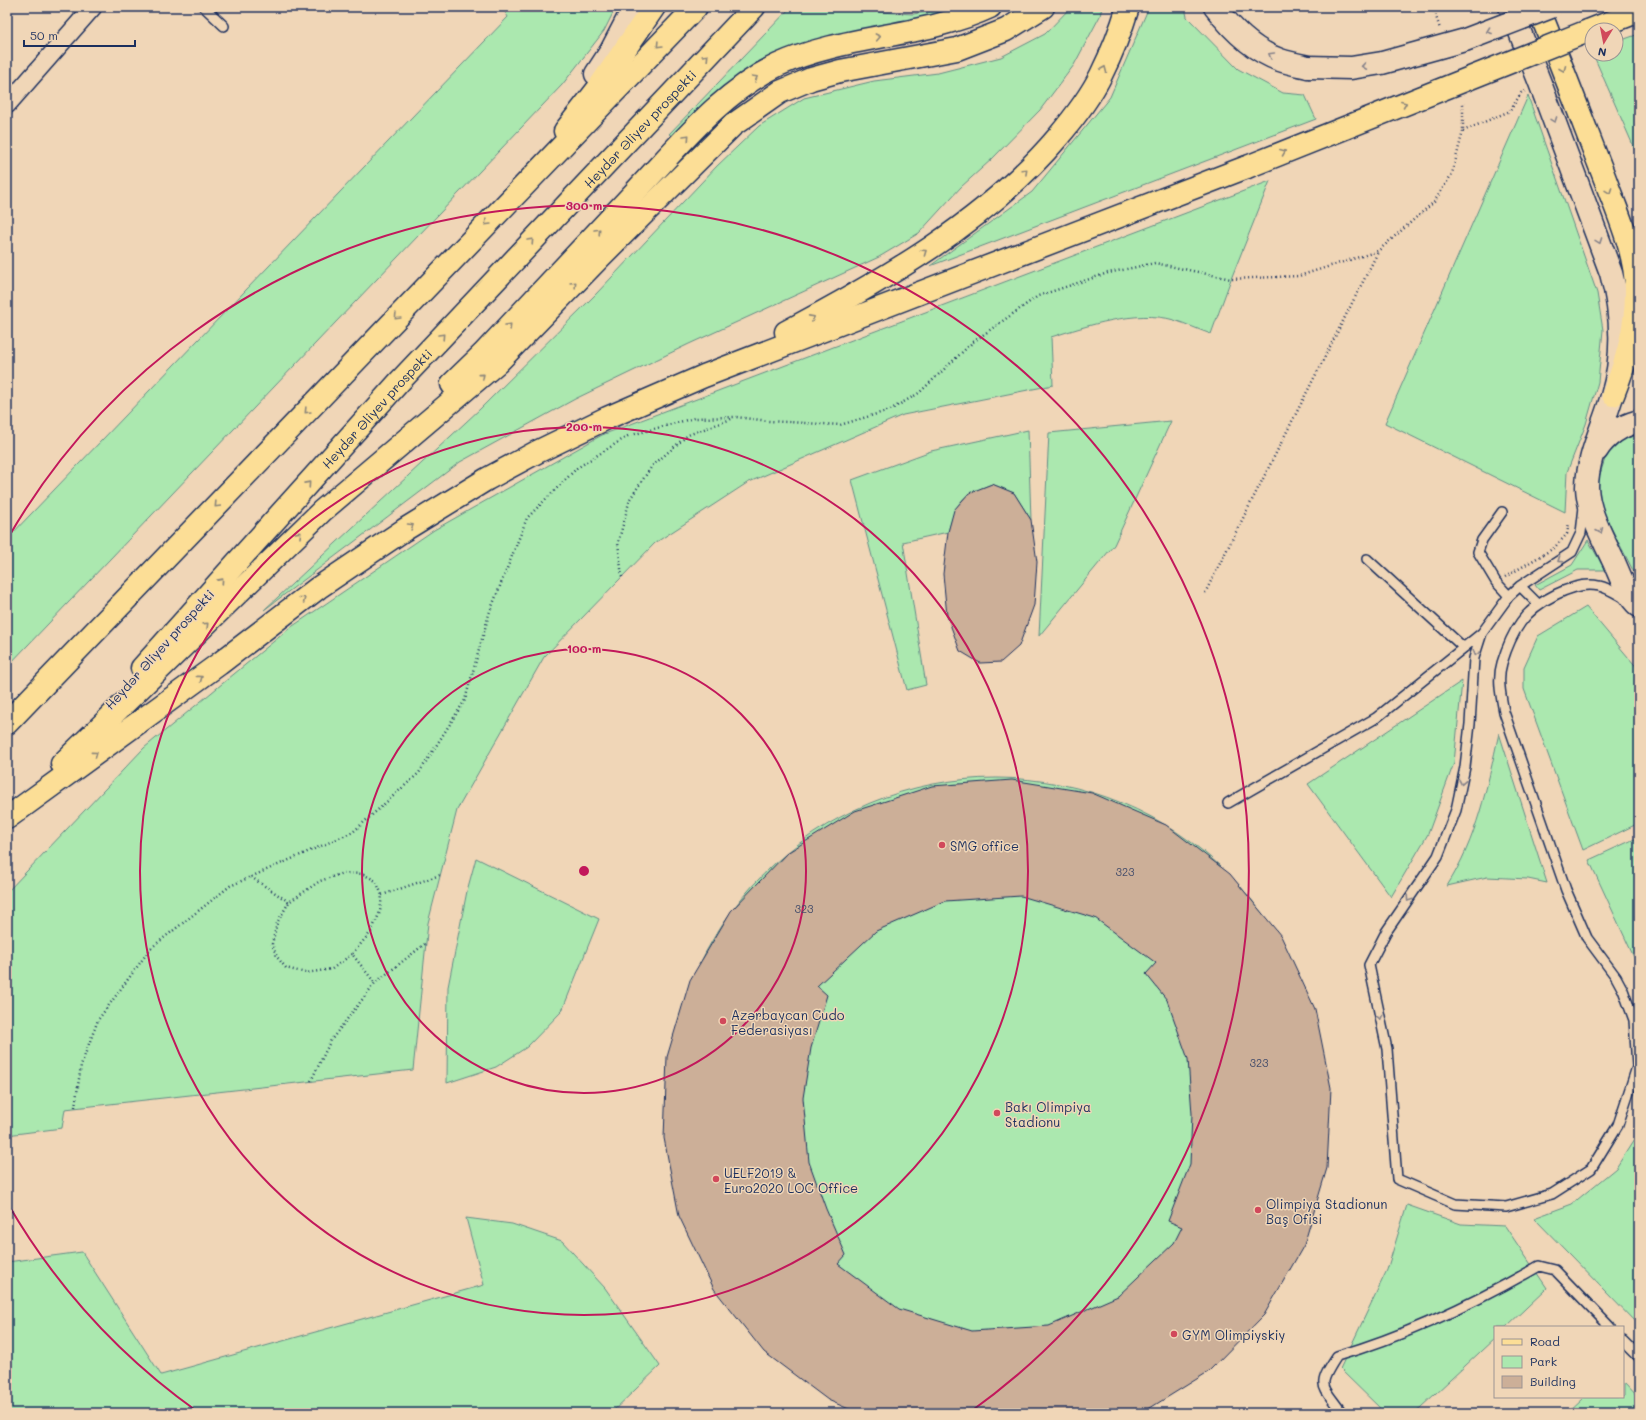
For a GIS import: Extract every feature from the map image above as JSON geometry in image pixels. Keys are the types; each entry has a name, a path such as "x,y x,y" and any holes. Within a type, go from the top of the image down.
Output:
{"main road":[{"path":"524,185 611,51 634,7"},
{"path":"524,185 597,90 654,7"},
{"path":"7,723 696,7"},
{"name":"Heydər Əliyev prospekti","path":"7,818 400,382 754,7"},
{"path":"7,818 483,354 695,129 724,102 751,81 777,66 803,55 829,47 954,20 990,7"},
{"path":"322,511 498,362 600,257 727,131 755,108 780,92 811,79 840,71 938,53 982,41 1006,30 1043,7"},
{"path":"704,376 835,306 899,269 954,230 1002,193 1042,156 1077,114 1101,75 1122,27 1128,7"},
{"path":"1215,7 1227,23 1253,45 1279,60 1308,67 1351,68 1382,63 1465,40 1552,7"},
{"path":"1510,7 1611,273 1617,295 1620,321 1620,349 1613,395"},
{"path":"1538,7 1565,73 1620,222 1633,264 1636,291 1634,320 1630,345 1613,395 1589,477 1589,506 1629,594 1639,606"},
{"path":"7,818 220,664 318,588 404,530 488,479 537,452 607,418 704,376 1247,167 1639,11"},
{"path":"1589,477 1602,442 1611,433 1625,425 1639,421"}],"street":[{"path":"7,105 93,7"}],"lane":[{"path":"204,7 224,26"},
{"path":"1228,803 1376,718 1482,633 1509,596 1520,586 1572,552 1580,533 1589,477"},
{"path":"1502,512 1482,540 1478,552 1496,582 1509,596"},
{"path":"1368,559 1463,647"},
{"path":"1482,633 1474,658 1470,724 1465,767 1456,810 1438,856 1386,932 1369,965 1387,1048 1397,1179 1455,1204 1506,1207 1552,1194 1591,1169 1618,1125 1637,1067 1634,1020 1630,1008 1616,977 1587,938 1566,890 1504,712 1500,690 1501,665 1521,621 1538,604 1571,589 1583,585 1598,585 1611,590 1639,606"},
{"path":"1520,586 1538,604"},
{"path":"1342,1413 1324,1388 1324,1375 1337,1356 1370,1346 1420,1326 1489,1295 1539,1266 1555,1270 1609,1326"},
{"path":"1624,1342 1639,1358"}],"path":[{"path":"1433,7 1442,35"},
{"path":"1463,131 1510,112 1521,93 1530,89"},
{"path":"1204,593 1378,251 1434,202 1452,174 1463,131 1463,98"},
{"path":"75,1107 81,1065 98,1020 151,948 230,886 353,832 419,773 465,700 489,614 527,518 577,468 628,436 694,418 736,417 769,421 840,425 890,410 919,393 973,342 1038,296 1108,273 1155,263 1231,279 1299,276 1378,251"},
{"path":"622,577 618,543 630,499 652,466 688,435 736,417"},
{"path":"1496,582 1554,548 1567,534 1569,521"},
{"path":"343,873 363,874 376,881 382,895 380,912 371,932 352,954 332,968 306,973 286,968 277,957 272,944 276,923 289,902 320,881 343,873"},
{"path":"382,895 440,875"},
{"path":"251,877 289,902"},
{"path":"311,1081 331,1040 374,983 426,943"},
{"path":"352,954 374,983"}],"green space":[{"path":"502,7 616,7 604,31 562,85 7,667 7,539 508,17"},
{"path":"791,7 861,7 880,12 913,14 957,7 904,23 854,31 796,46 757,62 710,97 672,136 669,134"},
{"path":"1071,7 1102,7 1100,16 1074,65 1040,110 992,159 961,187 919,233 879,257 689,344 575,399 460,462 264,610 480,409 596,294 717,166 759,126 804,98 874,81 938,73 1001,57 1045,34"},
{"path":"1149,7 1185,7 1187,17 1238,69 1283,93 1305,95 1316,119 930,266 1032,192 1110,97"},
{"path":"1639,34 1639,159 1597,62 1624,62 1624,39"},
{"path":"1528,96 1597,293 1603,330 1598,382 1586,424 1567,472 1565,512 1385,423"},
{"path":"1270,181 1211,334 1174,320 1144,316 1112,320 1051,337 1053,385 903,415 747,483 655,543 544,657 457,810 428,923 413,1070 65,1109 62,1128 7,1135 7,892 144,748 290,628 434,530 602,435"},
{"path":"1171,421 1114,545 1039,636 1049,433"},
{"path":"1028,430 1031,520 1014,493 992,484 973,492 962,500 954,513 948,532 903,542 926,685 907,690 852,480 931,451"},
{"path":"1639,435 1639,582 1602,510 1597,483 1606,456 1624,439"},
{"path":"1588,540 1605,570 1578,570 1539,590 1535,585 1572,565"},
{"path":"1586,607 1639,670 1639,823 1583,850 1524,689 1524,667 1538,636"},
{"path":"1462,681 1454,763 1428,834 1391,897 1308,784"},
{"path":"1499,733 1547,883 1528,879 1487,877 1447,886 1466,850 1480,812"},
{"name":"Bakı Olimpiya Stadionu","path":"996,778 1028,780 1091,792 1122,803 1151,817 1179,834 1205,853 1250,898 1269,924 1286,952 1300,981 1311,1012 1323,1075 1325,1107 1323,1139 1311,1202 1300,1233 1286,1262 1269,1290 1250,1316 1205,1361 1179,1380 1151,1397 1122,1411 1094,1421 898,1421 870,1411 841,1397 813,1380 787,1361 742,1316 723,1290 706,1262 692,1233 681,1202 669,1139 667,1107 669,1075 681,1012 692,981 706,952 723,924 742,898 787,853 813,834 841,817 870,803 901,792 964,780"},
{"path":"1639,837 1639,968 1589,860"},
{"path":"476,858 599,919 562,1011 527,1047 496,1067 447,1083 448,987 467,891"},
{"path":"1639,1132 1639,1326 1534,1218 1572,1204 1616,1168"},
{"path":"1407,1205 1461,1224 1505,1226 1547,1288 1507,1326 1494,1326 1494,1339 1420,1408 1413,1413 1385,1413 1340,1369 1387,1270"},
{"path":"466,1218 512,1224 562,1241 605,1288 660,1366 611,1413 7,1413 7,1262 82,1252 161,1375 484,1285"},
{"path":"1624,1384 1639,1400 1639,1413 1567,1413 1583,1398 1624,1398"}],"building":[{"path":"992,484 1014,493 1031,520 1037,562 1034,605 1019,646 1001,662 980,663 960,651 947,616 943,574 948,532 954,510 969,493"},
{"path":"1012,780 1092,793 1166,825 1230,874 1281,936 1315,1009 1331,1088 1327,1168 1304,1245 1264,1315 1208,1372 1142,1413 858,1413 828,1400 764,1352 714,1289 679,1216 664,1138 667,1057 690,980 731,911 787,853 855,811 932,786","holes":["1021,896 1095,918 1156,963 1146,974 1167,1000 1188,1059 1192,1114 1190,1164 1168,1221 1182,1227 1174,1243 1118,1296 1049,1326 972,1331 899,1309 838,1264 846,1255 826,1209 809,1162 803,1098 811,1048 827,995 817,986 876,931 945,901"]}],"place":[{"name":"SMG office","path":"942,845"},
{"name":"Azərbaycan Cudo Federasiyası","path":"723,1021"},
{"name":"Bakı Olimpiya Stadionu","path":"997,1113"},
{"name":"UELF2019 & Euro2020 LOC Office","path":"716,1179"},
{"name":"Olimpiya Stadionun Baş Ofisi","path":"1258,1210"},
{"name":"GYM Olimpiyskiy","path":"1174,1334"}]}
